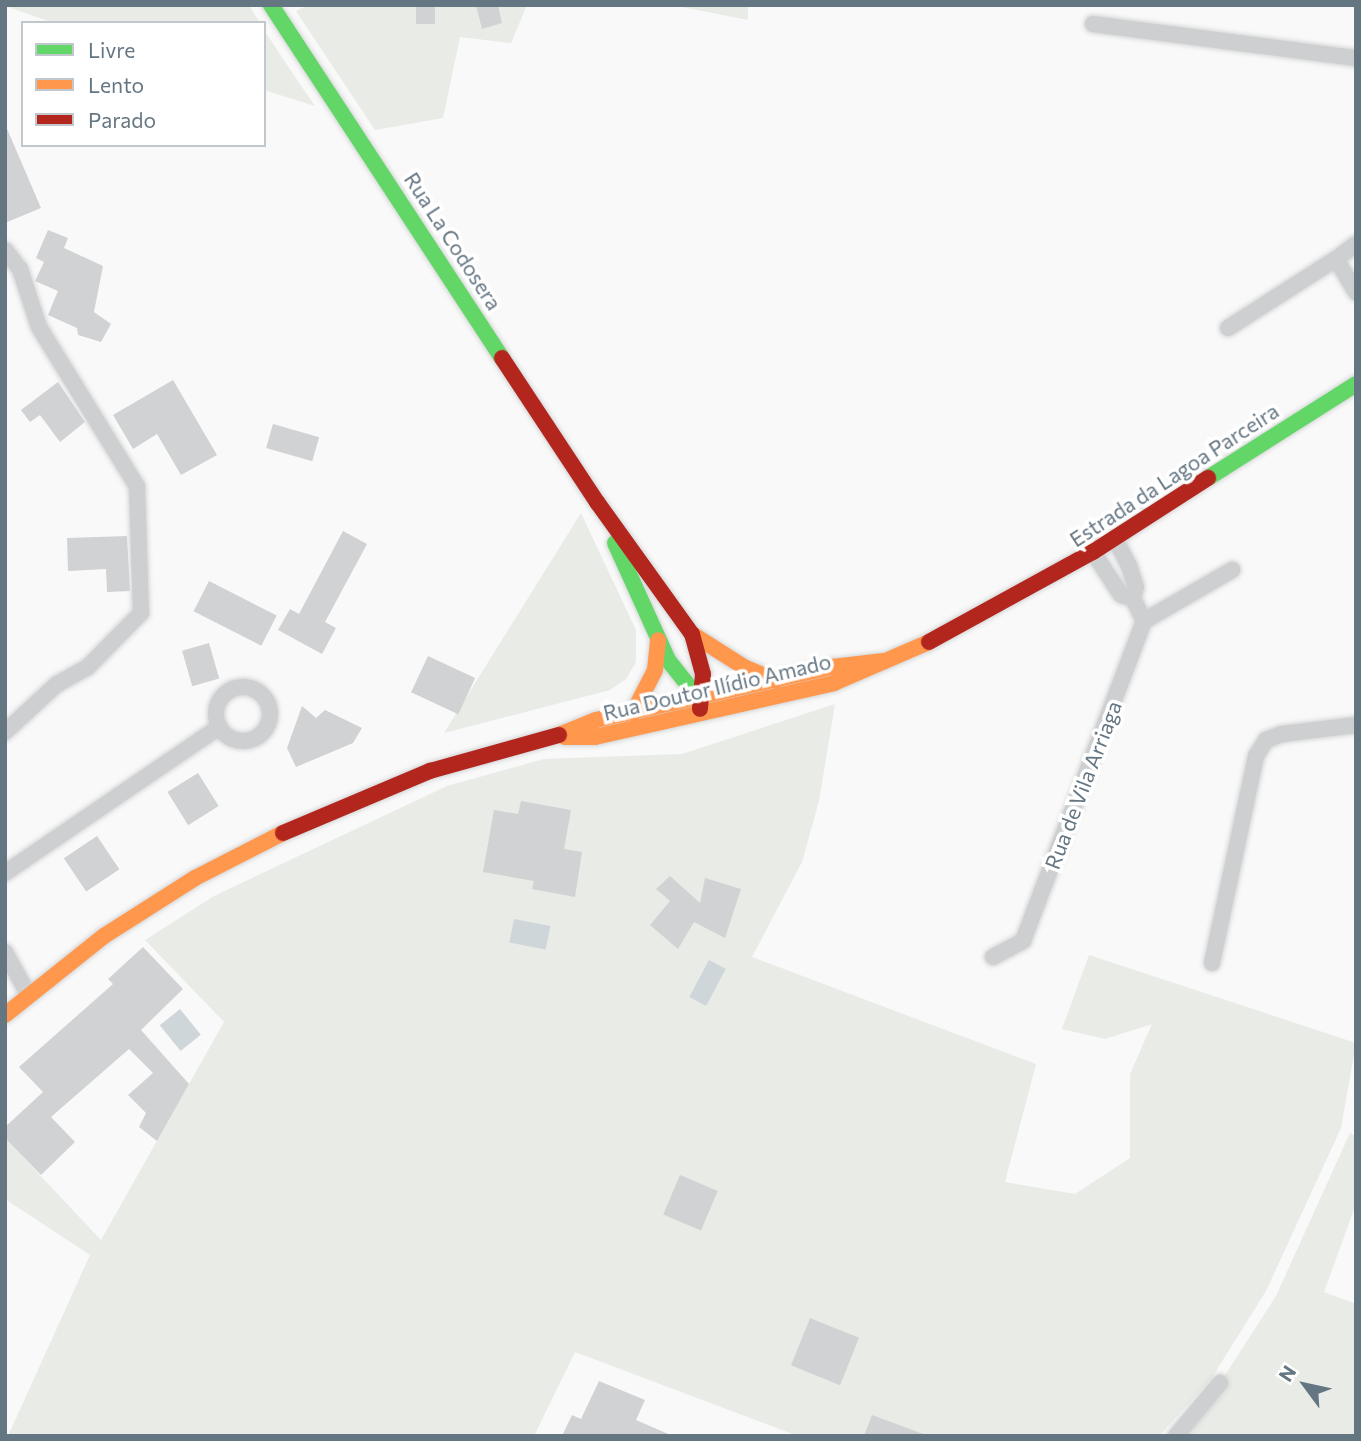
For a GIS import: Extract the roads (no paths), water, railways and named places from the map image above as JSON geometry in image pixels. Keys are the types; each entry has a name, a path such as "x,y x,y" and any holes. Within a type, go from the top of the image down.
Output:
{"street":[{"name":"Rua La Codosera","path":"271,5 597,502"},
{"path":"1093,24 1356,58"},
{"path":"1228,328 1356,244"},
{"path":"5,250 20,269 39,327 137,486 141,613 88,667 57,684 5,732"},
{"path":"1336,259 1356,292"},
{"name":"Estrada da Lagoa Parceira","path":"1015,600 1356,384"},
{"path":"597,502 692,634 703,674 699,699 701,716"},
{"path":"597,502 658,640 699,699"},
{"path":"1115,538 1129,566 1136,587 1133,598 1144,621 1232,570"},
{"path":"1093,552 1121,595 1133,598"},
{"name":"Rua Doutor Ilídio Amado","path":"556,736 595,737 701,716 834,683 1015,600"},
{"name":"Rua de Vila Arriaga","path":"993,957 1023,940 1144,621"},
{"path":"692,634 744,667 775,680"},
{"path":"633,713 655,670 658,640"},
{"name":"Rua Doutor Ilídio Amado","path":"5,1015 28,994 115,929 195,878 272,838 430,771 556,736 596,720 775,680 884,661"},
{"path":"1212,963 1256,756 1266,740 1283,734 1356,725"},
{"path":"5,873 219,727"},
{"path":"5,952 28,994"},
{"path":"1176,1436 1220,1383"}]}
